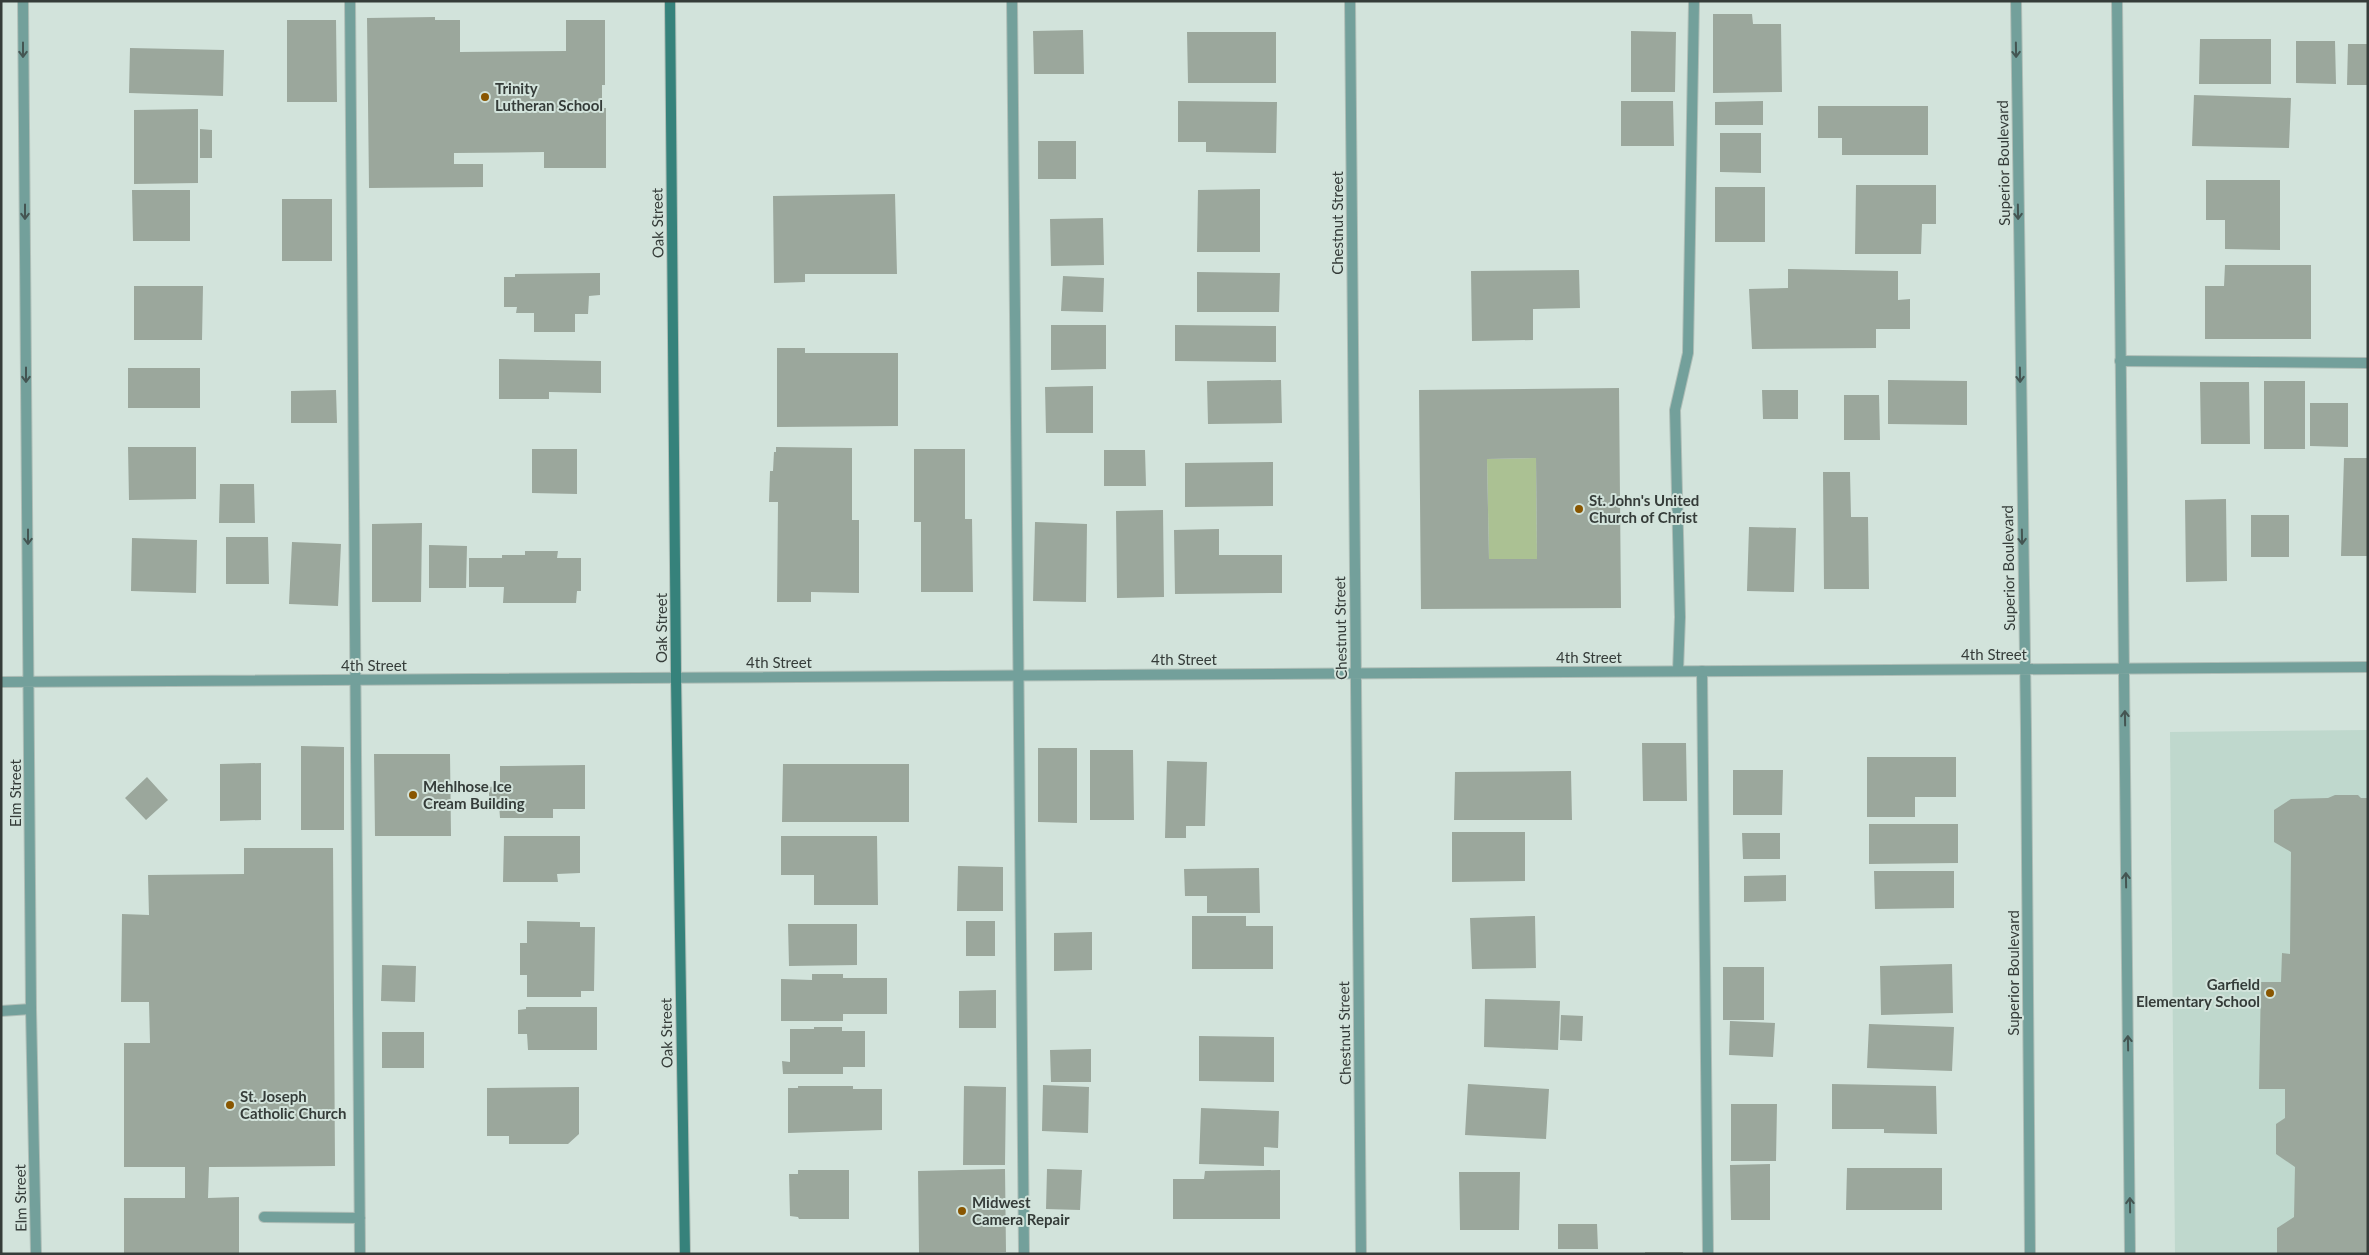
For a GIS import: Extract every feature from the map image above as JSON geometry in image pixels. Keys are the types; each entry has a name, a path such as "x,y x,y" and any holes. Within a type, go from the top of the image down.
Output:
{"street":[{"name":"Elm Street","path":"23,1 31,1009 36,1254"},
{"path":"350,1 360,1254"},
{"name":"Oak Street","path":"670,1 676,678 685,1254"},
{"path":"1012,1 1024,1254"},
{"name":"Chestnut Street","path":"1350,1 1361,1254"},
{"path":"1678,671 1680,617 1675,410 1688,354 1694,1"},
{"name":"Superior Boulevard","path":"2016,1 2030,1254"},
{"path":"2117,1 2130,1254"},
{"path":"2120,362 2368,363"},
{"name":"4th Street","path":"1,682 2368,667"},
{"path":"1702,671 1708,1254"},
{"path":"1,1011 31,1009"},
{"path":"264,1217 360,1218"}],"shaded area":[{"name":"Garfield Elementary School","path":"2368,730 2368,1254 2175,1254 2170,732"}],"green space":[{"path":"1536,458 1537,559 1489,559 1487,459"}],"building":[{"path":"1713,14 1752,14 1753,24 1781,24 1782,92 1713,93"},
{"name":"Trinity Lutheran School","path":"435,17 435,20 460,20 460,52 566,51 566,20 605,20 605,85 602,85 602,108 606,108 606,168 544,168 544,152 454,153 454,164 483,164 483,187 369,188 367,18"},
{"path":"287,20 336,20 337,102 287,102"},
{"path":"1083,30 1084,74 1034,74 1033,31"},
{"path":"1631,31 1676,32 1675,92 1631,92"},
{"path":"1187,32 1276,32 1276,83 1188,83"},
{"path":"2200,39 2271,39 2271,84 2199,84"},
{"path":"2296,41 2335,41 2336,84 2296,83"},
{"path":"2348,44 2368,44 2368,85 2347,85"},
{"path":"130,48 224,50 223,96 129,93"},
{"path":"2194,95 2291,98 2289,148 2192,146"},
{"path":"1178,101 1277,102 1276,153 1206,152 1206,142 1178,142"},
{"path":"1621,101 1673,101 1674,146 1621,146"},
{"path":"1763,101 1763,125 1715,125 1715,102"},
{"path":"1818,106 1928,106 1928,155 1842,155 1842,138 1818,138"},
{"path":"198,109 198,183 134,184 134,110"},
{"path":"200,129 212,130 212,158 200,158"},
{"path":"1720,133 1761,133 1761,173 1720,172"},
{"path":"1038,141 1076,141 1076,179 1038,179"},
{"path":"2206,180 2280,180 2280,250 2225,249 2225,220 2206,220"},
{"path":"1856,185 1936,185 1936,224 1922,224 1921,254 1855,254"},
{"path":"1715,187 1765,187 1765,242 1715,242"},
{"path":"1260,189 1260,252 1197,252 1198,190"},
{"path":"132,190 190,190 190,241 133,241"},
{"path":"895,194 897,274 805,274 805,282 774,283 773,196"},
{"path":"282,199 332,199 332,261 282,261"},
{"path":"1103,218 1104,265 1051,266 1050,219"},
{"path":"2225,265 2311,265 2311,339 2205,339 2205,286 2224,286"},
{"path":"1788,269 1898,271 1898,300 1910,299 1910,329 1876,329 1876,348 1752,349 1749,289 1788,288"},
{"path":"1579,270 1580,308 1533,309 1533,340 1472,341 1471,271"},
{"path":"1197,272 1280,273 1279,312 1197,312"},
{"path":"600,273 600,295 589,296 588,314 575,314 575,332 534,332 534,313 516,313 517,307 504,307 504,277 515,277 515,274"},
{"path":"1063,276 1104,278 1103,312 1061,311"},
{"path":"134,286 203,286 202,340 134,340"},
{"path":"1051,325 1106,325 1106,369 1051,370"},
{"path":"1175,325 1276,326 1276,362 1175,361"},
{"path":"777,348 805,348 805,353 898,353 898,426 777,427"},
{"path":"499,359 601,361 601,393 549,392 549,399 499,399"},
{"path":"128,368 200,368 200,408 128,408"},
{"path":"1281,380 1282,423 1208,424 1207,381"},
{"path":"1888,380 1967,381 1967,425 1888,424"},
{"path":"2264,381 2305,381 2305,449 2264,449"},
{"path":"2200,382 2249,382 2250,444 2201,444"},
{"path":"1093,386 1093,433 1046,433 1045,387"},
{"name":"St. John's United Church of Christ","path":"1619,388 1621,608 1421,609 1419,390","holes":["1536,458 1537,559 1489,559 1487,459"]},
{"path":"336,390 337,423 291,423 291,391"},
{"path":"1762,390 1798,390 1798,419 1763,419"},
{"path":"1844,395 1879,395 1880,440 1844,440"},
{"path":"2310,403 2348,403 2348,447 2310,446"},
{"path":"128,447 196,447 196,499 129,500"},
{"path":"776,447 852,448 852,520 859,520 859,593 811,592 811,602 777,602 778,502 769,502 770,471 773,471"},
{"path":"532,449 577,449 577,494 532,493"},
{"path":"914,449 965,449 965,519 972,519 973,592 921,592 921,522 914,522"},
{"path":"1104,450 1145,450 1146,486 1104,486"},
{"path":"2344,458 2368,458 2368,556 2341,556"},
{"path":"1273,462 1273,506 1185,507 1185,463"},
{"path":"1823,472 1850,472 1851,517 1868,517 1869,589 1824,589"},
{"path":"220,484 254,484 255,523 219,523"},
{"path":"2226,499 2227,581 2186,582 2185,500"},
{"path":"1163,510 1164,597 1117,598 1116,511"},
{"path":"2251,515 2289,515 2289,557 2251,557"},
{"path":"1035,522 1087,524 1086,602 1033,601"},
{"path":"422,523 421,602 372,602 372,524"},
{"path":"1749,527 1796,528 1794,592 1747,591"},
{"path":"1219,529 1219,555 1282,555 1282,593 1175,594 1174,530"},
{"path":"226,537 268,537 269,584 226,584"},
{"path":"132,538 197,540 196,593 131,591"},
{"path":"292,542 341,544 338,606 289,604"},
{"path":"429,545 467,546 466,588 429,588"},
{"path":"525,551 558,551 557,558 581,558 581,591 577,591 576,603 503,603 504,587 469,587 469,558 502,558 502,555 525,555"},
{"path":"1642,743 1686,743 1687,801 1643,801"},
{"path":"301,746 344,747 344,830 301,830"},
{"path":"1038,748 1077,748 1077,823 1038,822"},
{"path":"1090,750 1133,750 1134,820 1090,820"},
{"name":"Mehlhose Ice Cream Building","path":"374,754 450,754 451,836 375,836"},
{"path":"1867,757 1956,757 1956,797 1915,797 1915,817 1867,817"},
{"path":"1167,761 1207,762 1205,826 1186,826 1186,838 1165,838"},
{"path":"261,763 261,820 220,821 220,764"},
{"path":"783,764 909,764 909,822 782,822"},
{"path":"585,765 585,809 553,809 553,818 500,818 499,804 489,805 489,787 500,786 500,766"},
{"path":"1733,770 1783,770 1782,815 1733,815"},
{"path":"1571,771 1572,820 1454,820 1455,772"},
{"path":"147,777 168,800 146,820 125,798"},
{"path":"2335,795 2358,795 2361,798 2368,798 2368,1254 2277,1254 2277,1228 2294,1217 2295,1167 2276,1154 2276,1124 2285,1118 2285,1089 2259,1089 2261,982 2281,982 2282,953 2290,954 2291,852 2274,842 2274,810 2291,799 2328,798"},
{"path":"1869,824 1958,824 1958,863 1869,864"},
{"path":"1452,832 1525,832 1525,881 1452,882"},
{"path":"1742,833 1780,833 1780,859 1743,859"},
{"path":"504,836 580,836 580,873 557,874 558,882 503,882"},
{"path":"781,836 877,836 878,905 814,905 814,875 781,875"},
{"name":"St. Joseph Catholic Church","path":"244,848 333,848 335,1166 209,1167 208,1198 239,1197 239,1254 124,1254 124,1198 185,1198 185,1167 124,1167 124,1043 150,1043 149,1002 121,1002 122,914 149,915 148,875 244,874"},
{"path":"958,866 1003,867 1003,911 957,911"},
{"path":"1259,868 1260,913 1207,913 1207,896 1185,896 1184,869"},
{"path":"1874,871 1954,871 1954,908 1875,909"},
{"path":"1786,875 1786,901 1744,902 1744,876"},
{"path":"1192,916 1246,916 1246,926 1273,926 1273,969 1192,969"},
{"path":"1535,916 1536,968 1472,969 1470,918"},
{"path":"527,921 580,922 580,927 595,927 594,991 581,991 581,997 527,997 527,975 520,975 520,943 527,943"},
{"path":"966,921 995,921 995,956 966,956"},
{"path":"788,924 857,924 857,965 789,966"},
{"path":"1092,932 1092,970 1054,971 1054,933"},
{"path":"1952,964 1953,1013 1881,1015 1880,966"},
{"path":"382,965 416,966 415,1002 381,1001"},
{"path":"1723,967 1764,967 1764,1020 1723,1020"},
{"path":"812,974 843,974 843,978 887,978 887,1014 843,1014 843,1021 781,1021 781,979 812,980"},
{"path":"996,990 996,1028 959,1028 959,991"},
{"path":"1485,999 1560,1001 1558,1050 1484,1047"},
{"path":"526,1007 597,1007 597,1050 528,1050 527,1034 518,1034 518,1010 526,1009"},
{"path":"1561,1015 1583,1016 1582,1041 1560,1040"},
{"path":"1730,1021 1775,1023 1773,1057 1729,1055"},
{"path":"1869,1024 1954,1027 1952,1071 1867,1068"},
{"path":"814,1027 842,1027 842,1031 865,1031 865,1067 843,1067 843,1074 783,1074 782,1061 790,1062 790,1029 814,1029"},
{"path":"382,1032 424,1032 424,1068 382,1068"},
{"path":"1199,1036 1274,1037 1274,1082 1199,1081"},
{"path":"1091,1049 1091,1082 1051,1082 1050,1050"},
{"path":"1468,1084 1549,1089 1546,1139 1465,1135"},
{"path":"1832,1084 1936,1086 1937,1134 1884,1133 1884,1129 1832,1129"},
{"path":"1043,1085 1089,1087 1088,1133 1042,1131"},
{"path":"798,1086 853,1086 853,1089 882,1089 882,1130 788,1133 788,1088 798,1088"},
{"path":"964,1086 1006,1087 1005,1165 963,1165"},
{"path":"579,1087 579,1134 568,1144 509,1144 509,1136 487,1136 487,1088"},
{"path":"1731,1104 1777,1104 1776,1161 1731,1161"},
{"path":"1201,1108 1279,1111 1278,1148 1264,1147 1264,1166 1199,1164"},
{"path":"1770,1164 1770,1220 1731,1220 1730,1165"},
{"path":"1847,1168 1942,1168 1942,1210 1846,1210"},
{"name":"Midwest Camera Repair","path":"1005,1169 1006,1252 919,1253 918,1171"},
{"path":"1047,1169 1082,1170 1080,1210 1046,1209"},
{"path":"798,1170 849,1170 849,1219 799,1219 798,1217 790,1216 789,1174 798,1174"},
{"path":"1280,1170 1280,1219 1173,1219 1173,1179 1204,1179 1205,1171"},
{"path":"1459,1172 1520,1172 1519,1230 1460,1230"},
{"path":"1558,1224 1597,1224 1598,1249 1558,1249"},
{"path":"1645,1252 1683,1252 1683,1254 1645,1254"}],"place":[{"name":"Trinity Lutheran School","path":"485,97"},
{"name":"St. John's United Church of Christ","path":"1579,509"},
{"name":"Mehlhose Ice Cream Building","path":"413,795"},
{"name":"Garfield Elementary School","path":"2270,993"},
{"name":"St. Joseph Catholic Church","path":"230,1105"},
{"name":"Midwest Camera Repair","path":"962,1211"}]}
